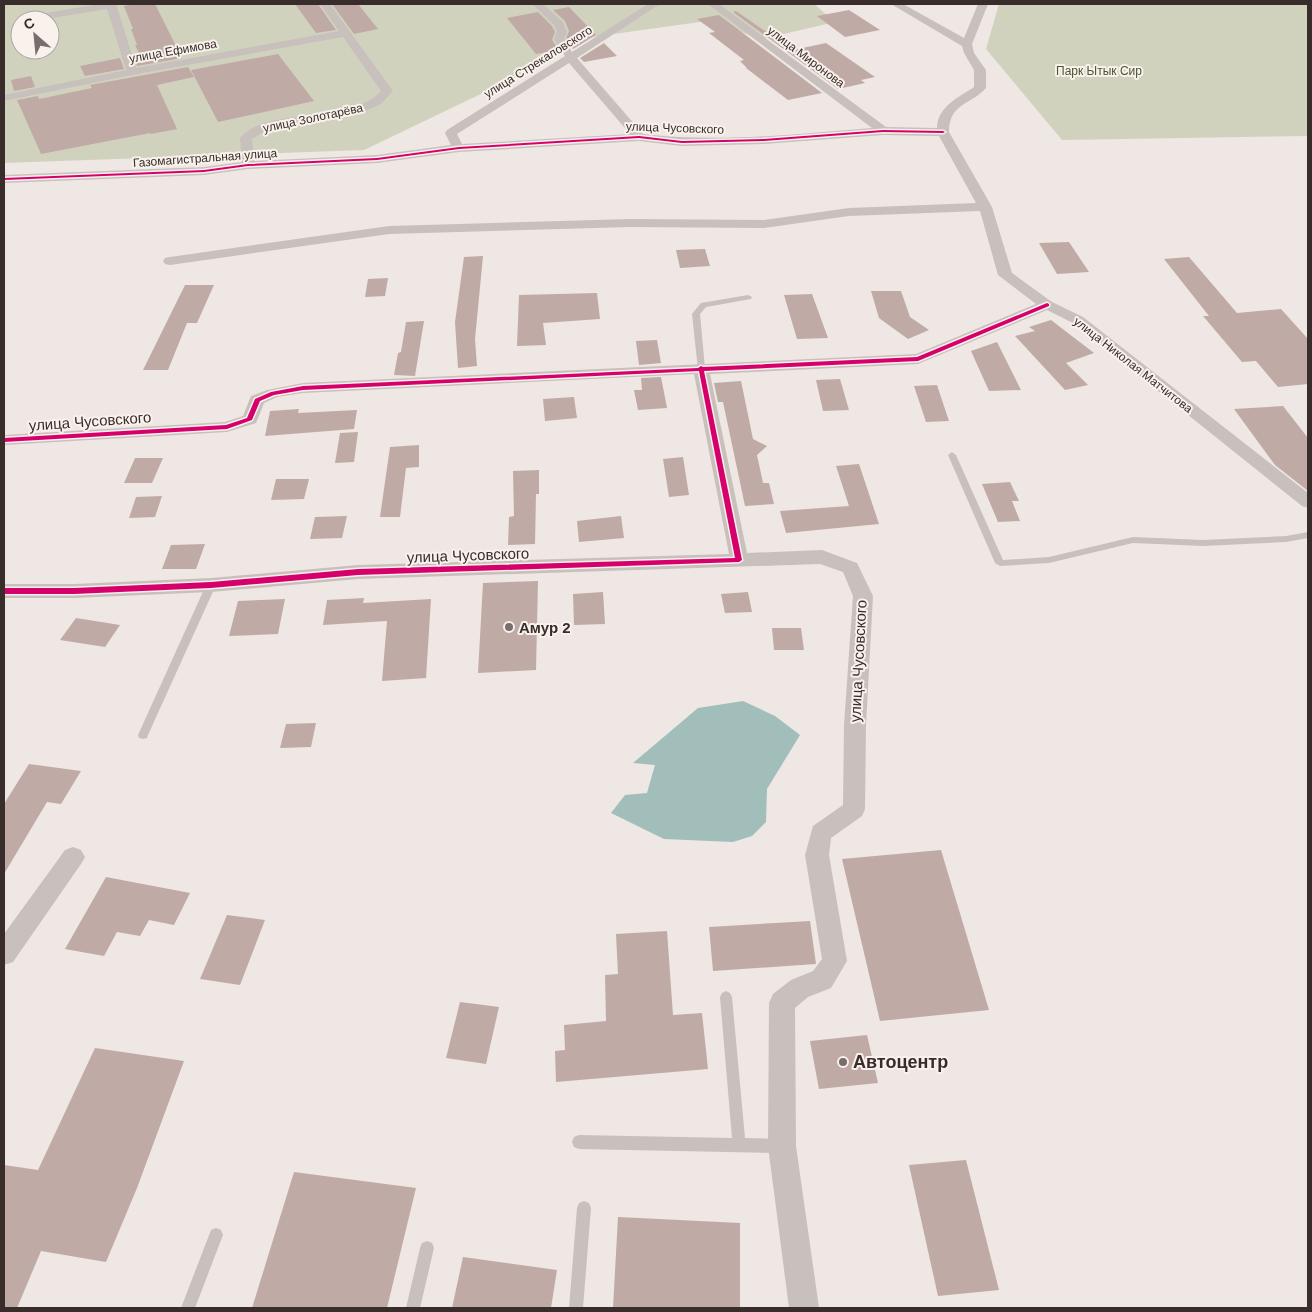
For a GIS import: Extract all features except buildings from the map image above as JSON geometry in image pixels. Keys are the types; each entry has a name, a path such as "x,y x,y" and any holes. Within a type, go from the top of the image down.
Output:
{"street":[{"path":"60,13 111,4 132,72"},
{"name":"улица Золотарёва","path":"248,164 246,138 261,128 360,110 377,102 387,91 325,4"},
{"path":"538,4 559,24 562,32 559,40 571,58 640,137"},
{"name":"улица Стрекаловского","path":"460,148 452,140 451,133 654,4"},
{"name":"улица Миронова","path":"713,4 883,131"},
{"path":"896,4 967,44"},
{"path":"943,132 942,123 945,113 980,88 980,70 969,53 967,44 982,4"},
{"name":"улица Ефимова","path":"4,98 132,72 347,33"},
{"name":"улица Чусовского","path":"377,159 460,148 640,137 682,142 764,140 883,131 943,132"},
{"name":"улица Николая Матчитова","path":"943,132 985,207 1005,274 1047,305 1078,320 1308,502"},
{"name":"Газомагистральная улица","path":"4,179 204,171 248,164 377,159"},
{"path":"170,261 389,230 629,224 764,224 849,212 985,207"},
{"name":"улица Чусовского","path":"4,440 227,426 250,419 257,400 273,393 303,388 918,359 1047,305"},
{"path":"702,368 739,560"},
{"name":"улица Чусовского","path":"4,591 74,591 212,585 358,572 822,557 850,568 862,596 855,725 854,809 821,833 817,855 835,961 822,980 800,988 782,1003 782,1146"},
{"path":"4,954 73,857"},
{"path":"782,1146 804,1308"}],"lane":[{"path":"702,368 696,314 704,305 748,297"},
{"path":"952,455 1000,563 1049,560 1132,540 1203,543 1286,539 1308,535"},
{"path":"143,735 212,585"},
{"path":"726,998 739,1145"},
{"path":"579,1142 782,1146"},
{"path":"576,1308 584,1208"},
{"path":"188,1308 216,1235"},
{"path":"413,1308 427,1248"}],"green space":[{"path":"4,4 814,4 835,22 762,39 707,21 563,41 554,59 364,150 4,163"},
{"name":"Парк Ытык Сир","path":"999,4 1308,4 1308,136 1062,140 986,49"}],"water":[{"path":"743,701 775,716 800,735 767,789 766,822 752,836 733,842 664,839 611,813 625,795 647,793 655,765 633,763 698,708"}],"cycle path":[{"path":"4,179 204,171 248,165 377,159 459,148 639,137 682,142 764,140 883,131 943,132"},
{"path":"4,440 227,427 250,419 257,400 273,393 303,388 918,359 1047,305"},
{"path":"4,591 74,591 211,585 358,572 739,560 701,368"}],"place":[{"name":"Амур 2","path":"509,627"},
{"name":"Автоцентр","path":"843,1062"}]}
